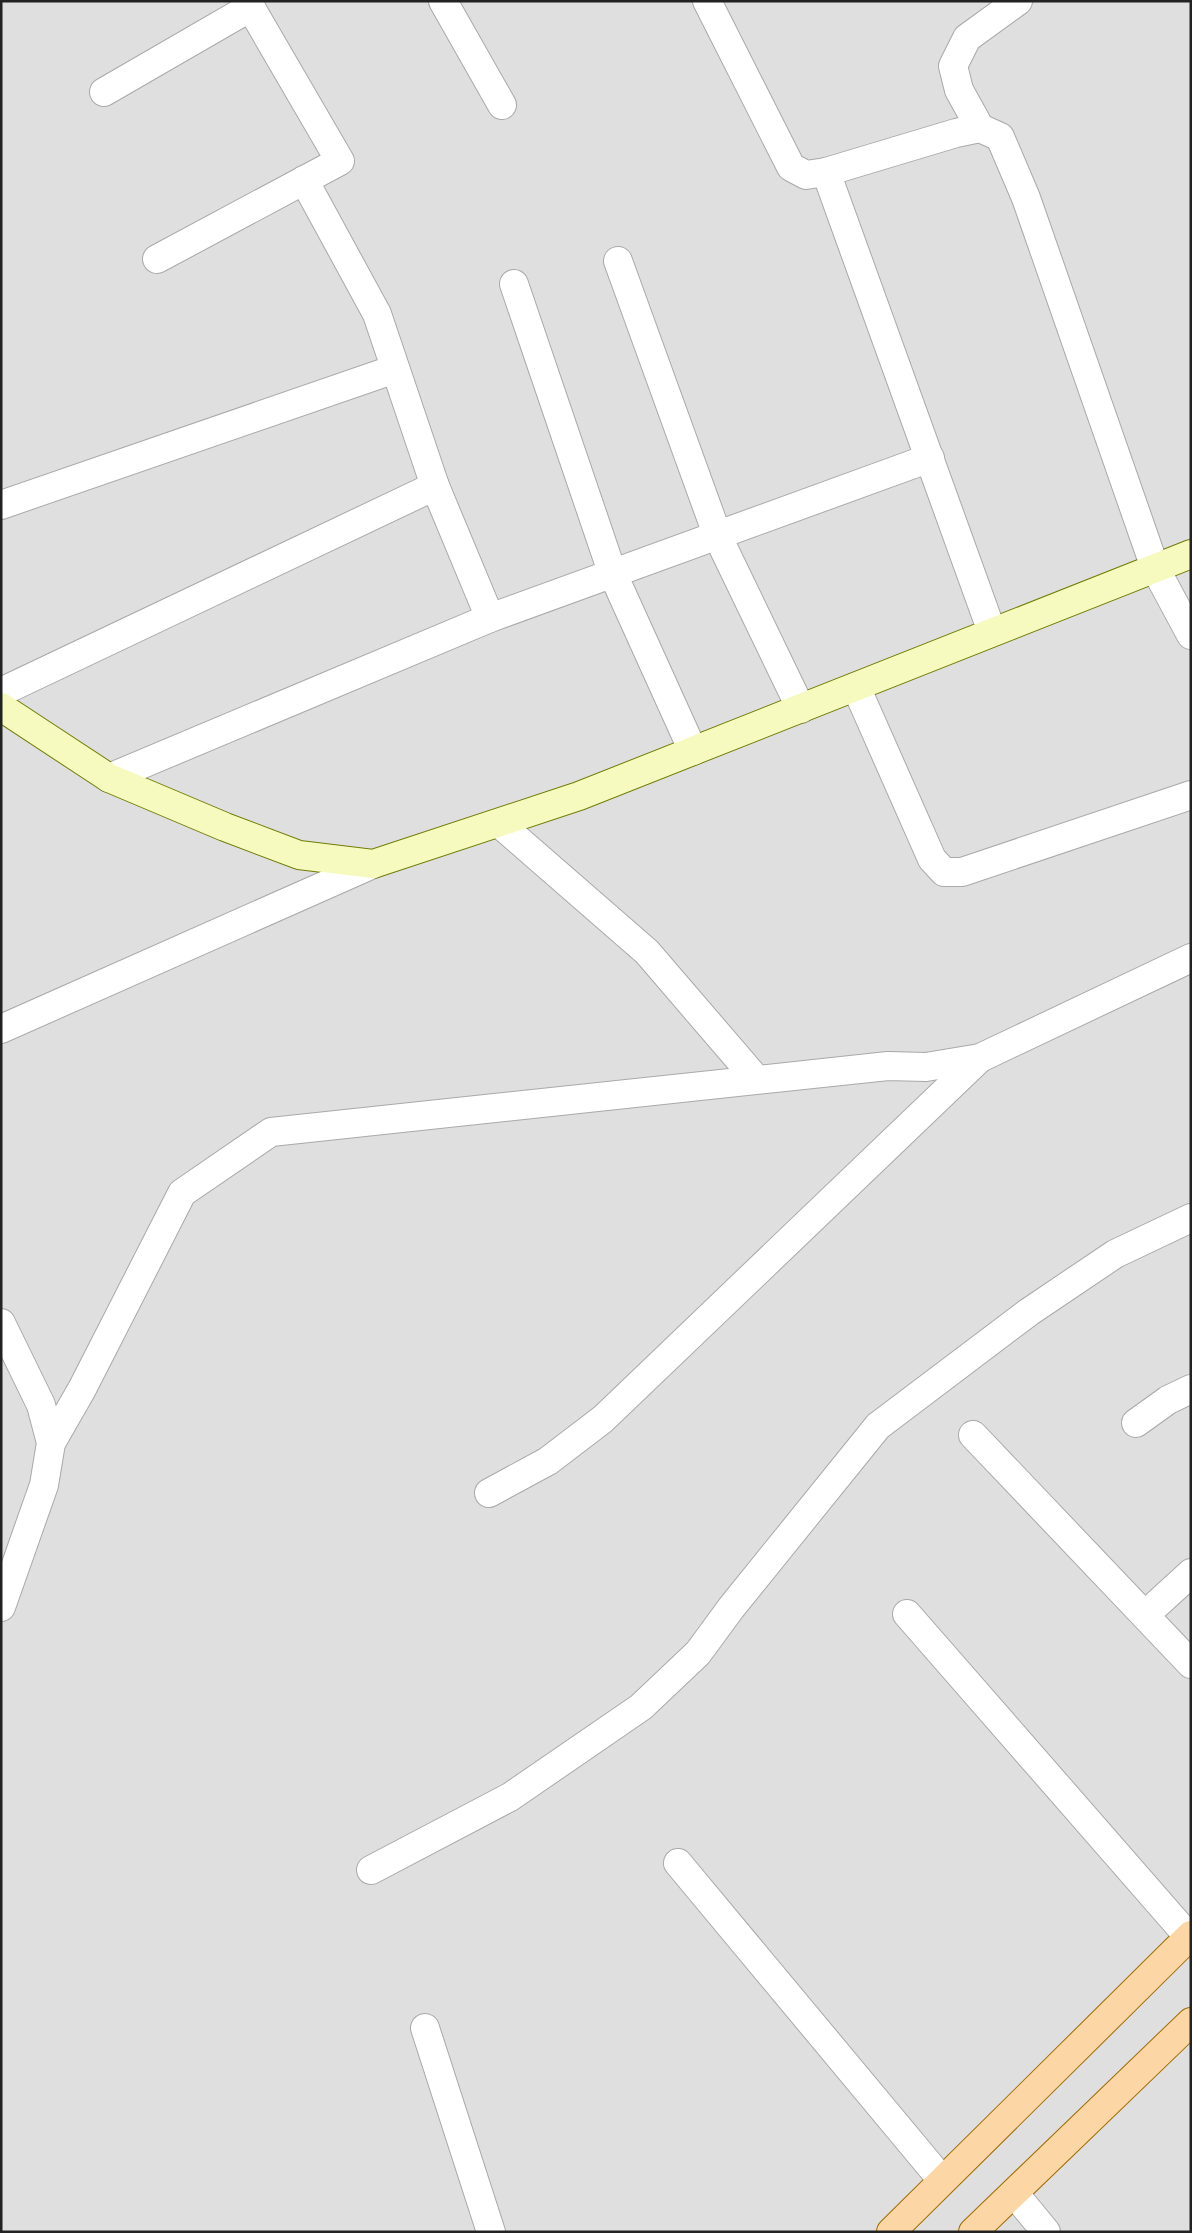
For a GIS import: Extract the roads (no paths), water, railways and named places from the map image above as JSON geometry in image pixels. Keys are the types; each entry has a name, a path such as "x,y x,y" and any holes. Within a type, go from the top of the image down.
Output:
{"main road":[{"path":"1,707 109,778 225,827 299,855 373,864 500,824 579,796 1191,554"},
{"path":"891,2232 1190,1936"},
{"path":"973,2232 1189,2027"}],"street":[{"path":"442,1 502,105"},
{"path":"707,1 791,167 806,175 826,172 956,133 980,128 1000,137 1026,198 1155,568 1191,635"},
{"path":"980,128 959,90 953,66 966,38 1018,1"},
{"path":"104,92 249,4 340,161 157,259"},
{"path":"826,172 992,632"},
{"path":"304,180 377,314 436,486 490,618"},
{"path":"618,261 718,537 801,708"},
{"path":"514,284 612,572 693,751"},
{"path":"1,505 395,369"},
{"path":"109,778 490,618 612,572 718,537 930,458"},
{"path":"1,692 436,486"},
{"path":"856,687 932,858 944,872 962,872 1191,795"},
{"path":"500,824 647,952 756,1080"},
{"path":"1,1028 373,864"},
{"path":"1,1607 44,1485 51,1443 82,1388 182,1193 271,1132 888,1066 926,1067 980,1058 1191,958"},
{"path":"489,1493 548,1462 604,1419 980,1058"},
{"path":"371,1870 510,1797 641,1707 698,1653 731,1608 878,1426 1029,1312 1115,1254 1191,1218"},
{"path":"1,1323 41,1405 51,1443"},
{"path":"1136,1423 1168,1400 1191,1389"},
{"path":"973,1435 1191,1664"},
{"path":"1144,1615 1191,1573"},
{"path":"906,1614 1190,1936"},
{"path":"678,1863 942,2180"},
{"path":"425,2028 491,2232"},
{"path":"1014,2192 1046,2232"}]}
